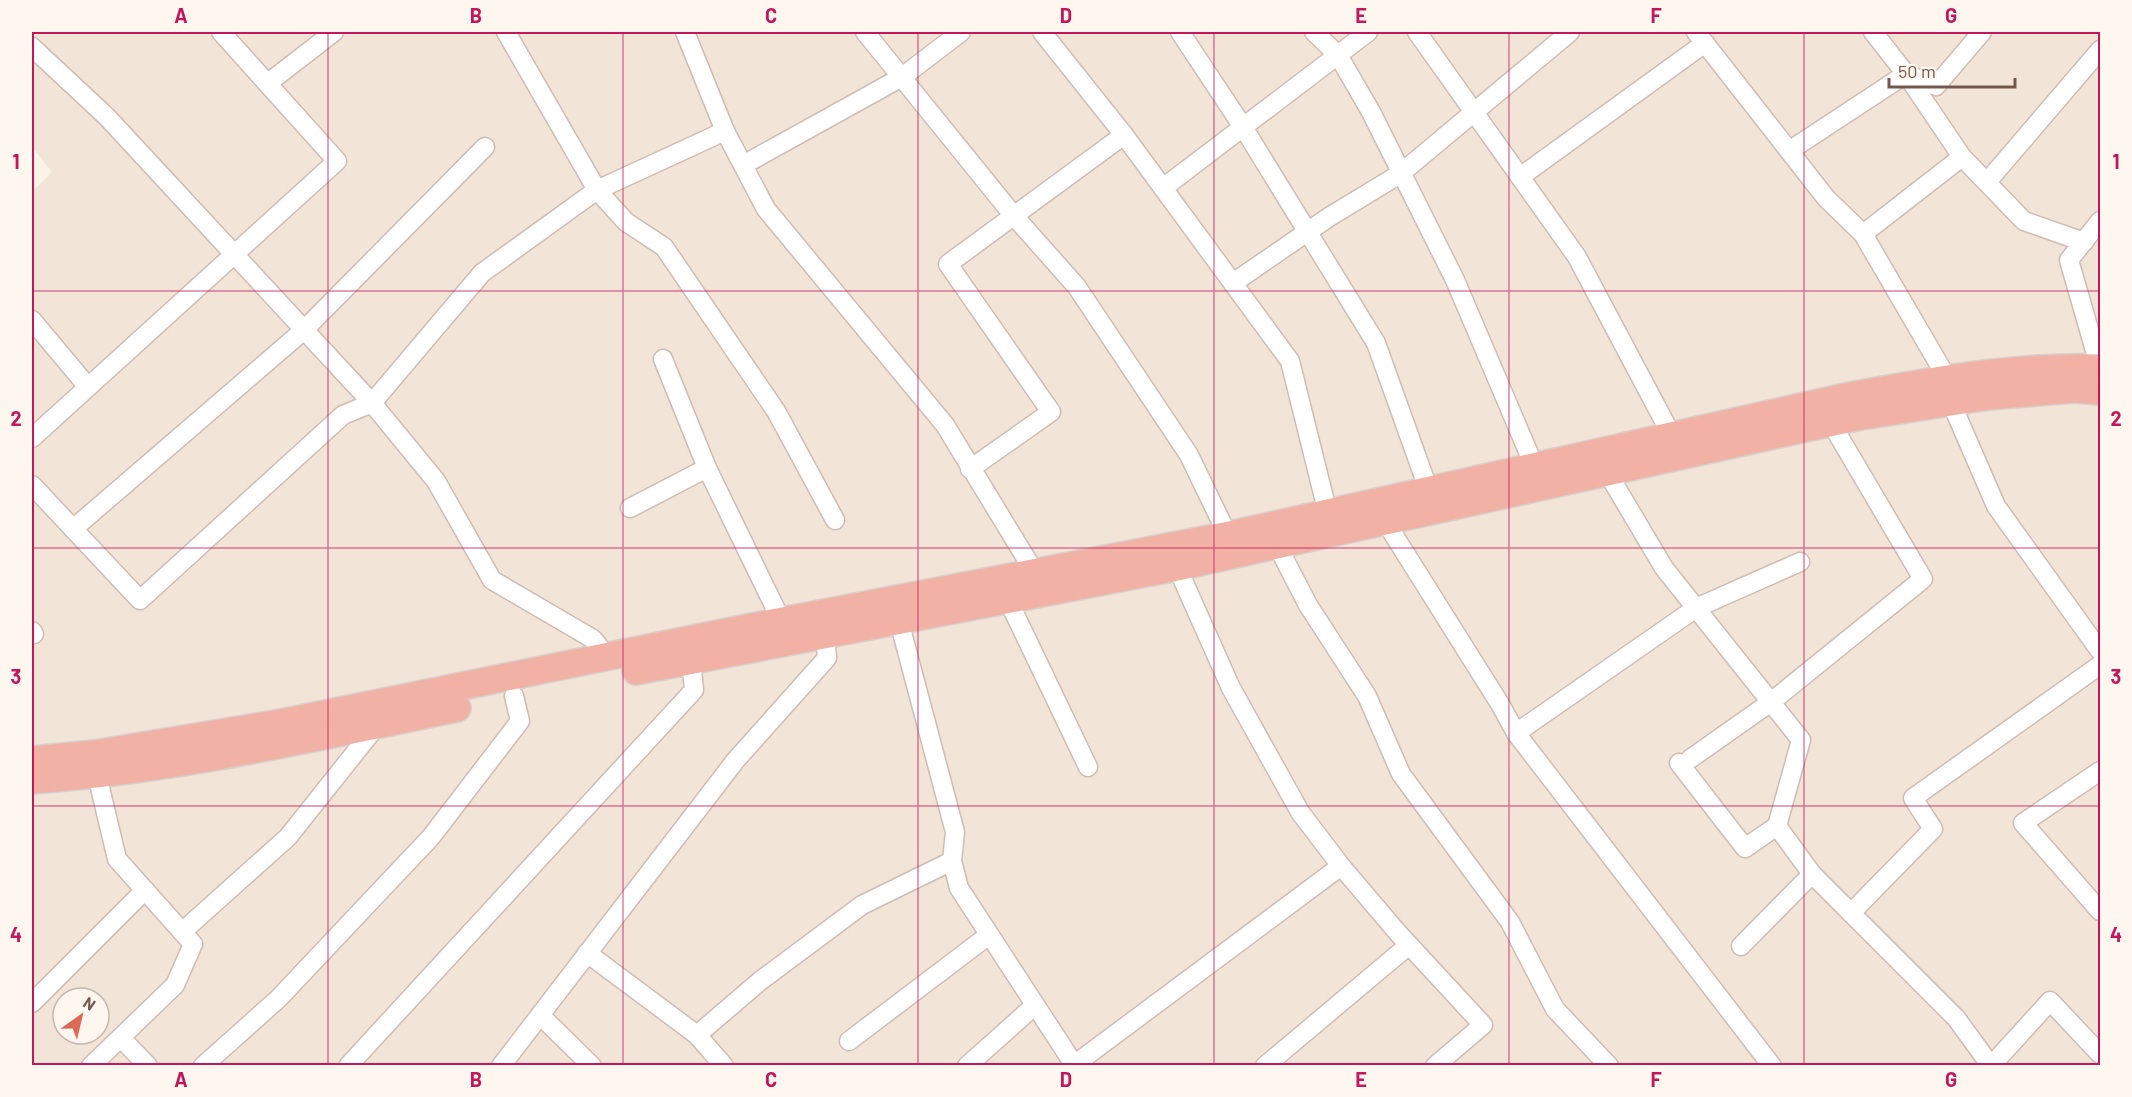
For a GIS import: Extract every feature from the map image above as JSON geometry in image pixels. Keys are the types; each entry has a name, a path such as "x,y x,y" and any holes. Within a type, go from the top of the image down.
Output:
{"highway":[{"path":"32,760 95,765 285,744 378,724 511,688 608,658 825,635 898,611 1035,573 1228,536 1330,523 1385,521 1538,477 1603,463 1831,423 2021,370 2100,368 2100,374"},
{"path":"1603,463 1672,436 1850,396 1949,389 2100,391"},
{"path":"32,780 281,723 511,688 689,651 782,622 1007,598 1177,567 1277,545 1330,523 1428,491 1538,477"}],"street":[{"path":"32,438 337,161 221,32"},
{"path":"268,83 334,32"},
{"path":"506,32 597,190 626,222 664,247 776,411 835,520"},
{"path":"686,32 725,131 766,208 945,425 1035,573"},
{"path":"865,32 1014,216 1077,287 1189,455 1228,536"},
{"path":"743,165 902,77 961,32"},
{"path":"1042,32 1124,135 1290,361 1330,523"},
{"path":"1180,32 1243,127 1376,343 1428,491"},
{"path":"1314,32 1338,55 1371,112 1455,280 1538,477"},
{"path":"1163,188 1368,32"},
{"path":"1417,32 1577,258 1672,436"},
{"path":"1233,283 1307,232 1400,174 1570,32"},
{"path":"1873,32 1906,74 1962,156 2024,221 2084,242"},
{"path":"1906,74 1936,86 1982,32"},
{"path":"1520,177 1700,37 1826,198 1863,234 1949,389 1996,506 2100,651"},
{"path":"32,47 107,117 372,403 436,481 492,580 593,639 608,658"},
{"path":"1987,182 2100,50"},
{"path":"1789,151 1906,74"},
{"path":"36,498 73,529 140,600 343,415 372,403 482,273 597,190 725,131"},
{"path":"970,469 1051,412 948,264 1124,135"},
{"path":"73,529 304,330 485,147"},
{"path":"1863,234 1962,156"},
{"path":"2100,221 2069,260 2100,368"},
{"path":"32,320 88,387"},
{"path":"663,359 707,468 782,622"},
{"path":"1603,463 1664,568 1772,702 1801,740 1777,826 1745,848 1685,761 1772,702 1923,579 1831,423"},
{"path":"630,508 707,468"},
{"path":"1385,521 1516,733 1772,1065"},
{"path":"1277,545 1308,605 1367,696 1401,774 1510,922 1555,1009 1609,1065"},
{"path":"1516,733 1696,608 1800,562"},
{"path":"1177,567 1231,688 1300,812 1341,866 1482,1025 1435,1065"},
{"path":"1007,598 1088,767"},
{"path":"898,611 955,832 952,861 959,888 1034,1006 1075,1065 1341,866"},
{"path":"501,1065 735,761 827,658 825,635"},
{"path":"348,1065 694,690 689,651"},
{"path":"1851,913 1933,830 1913,798 2100,665"},
{"path":"202,1065 278,999 431,837 520,721 511,688"},
{"path":"182,932 288,837 378,724"},
{"path":"91,1065 175,985 193,944 117,859 95,765"},
{"path":"2100,771 2023,823 2100,911"},
{"path":"1777,826 1812,874 1956,1018 1991,1065 2050,1001 2100,1054"},
{"path":"697,1035 760,981 862,905 952,861"},
{"path":"1740,946 1812,874"},
{"path":"32,1003 145,890"},
{"path":"849,1041 989,934"},
{"path":"1265,1065 1409,945"},
{"path":"587,953 697,1035 724,1065"},
{"path":"967,1065 1034,1006"},
{"path":"540,1015 592,1065"},
{"path":"121,1038 148,1065"}],"shaded area":[{"path":"32,32 2100,32 2100,1065 32,1065 32,192 52,172 32,147"}]}
